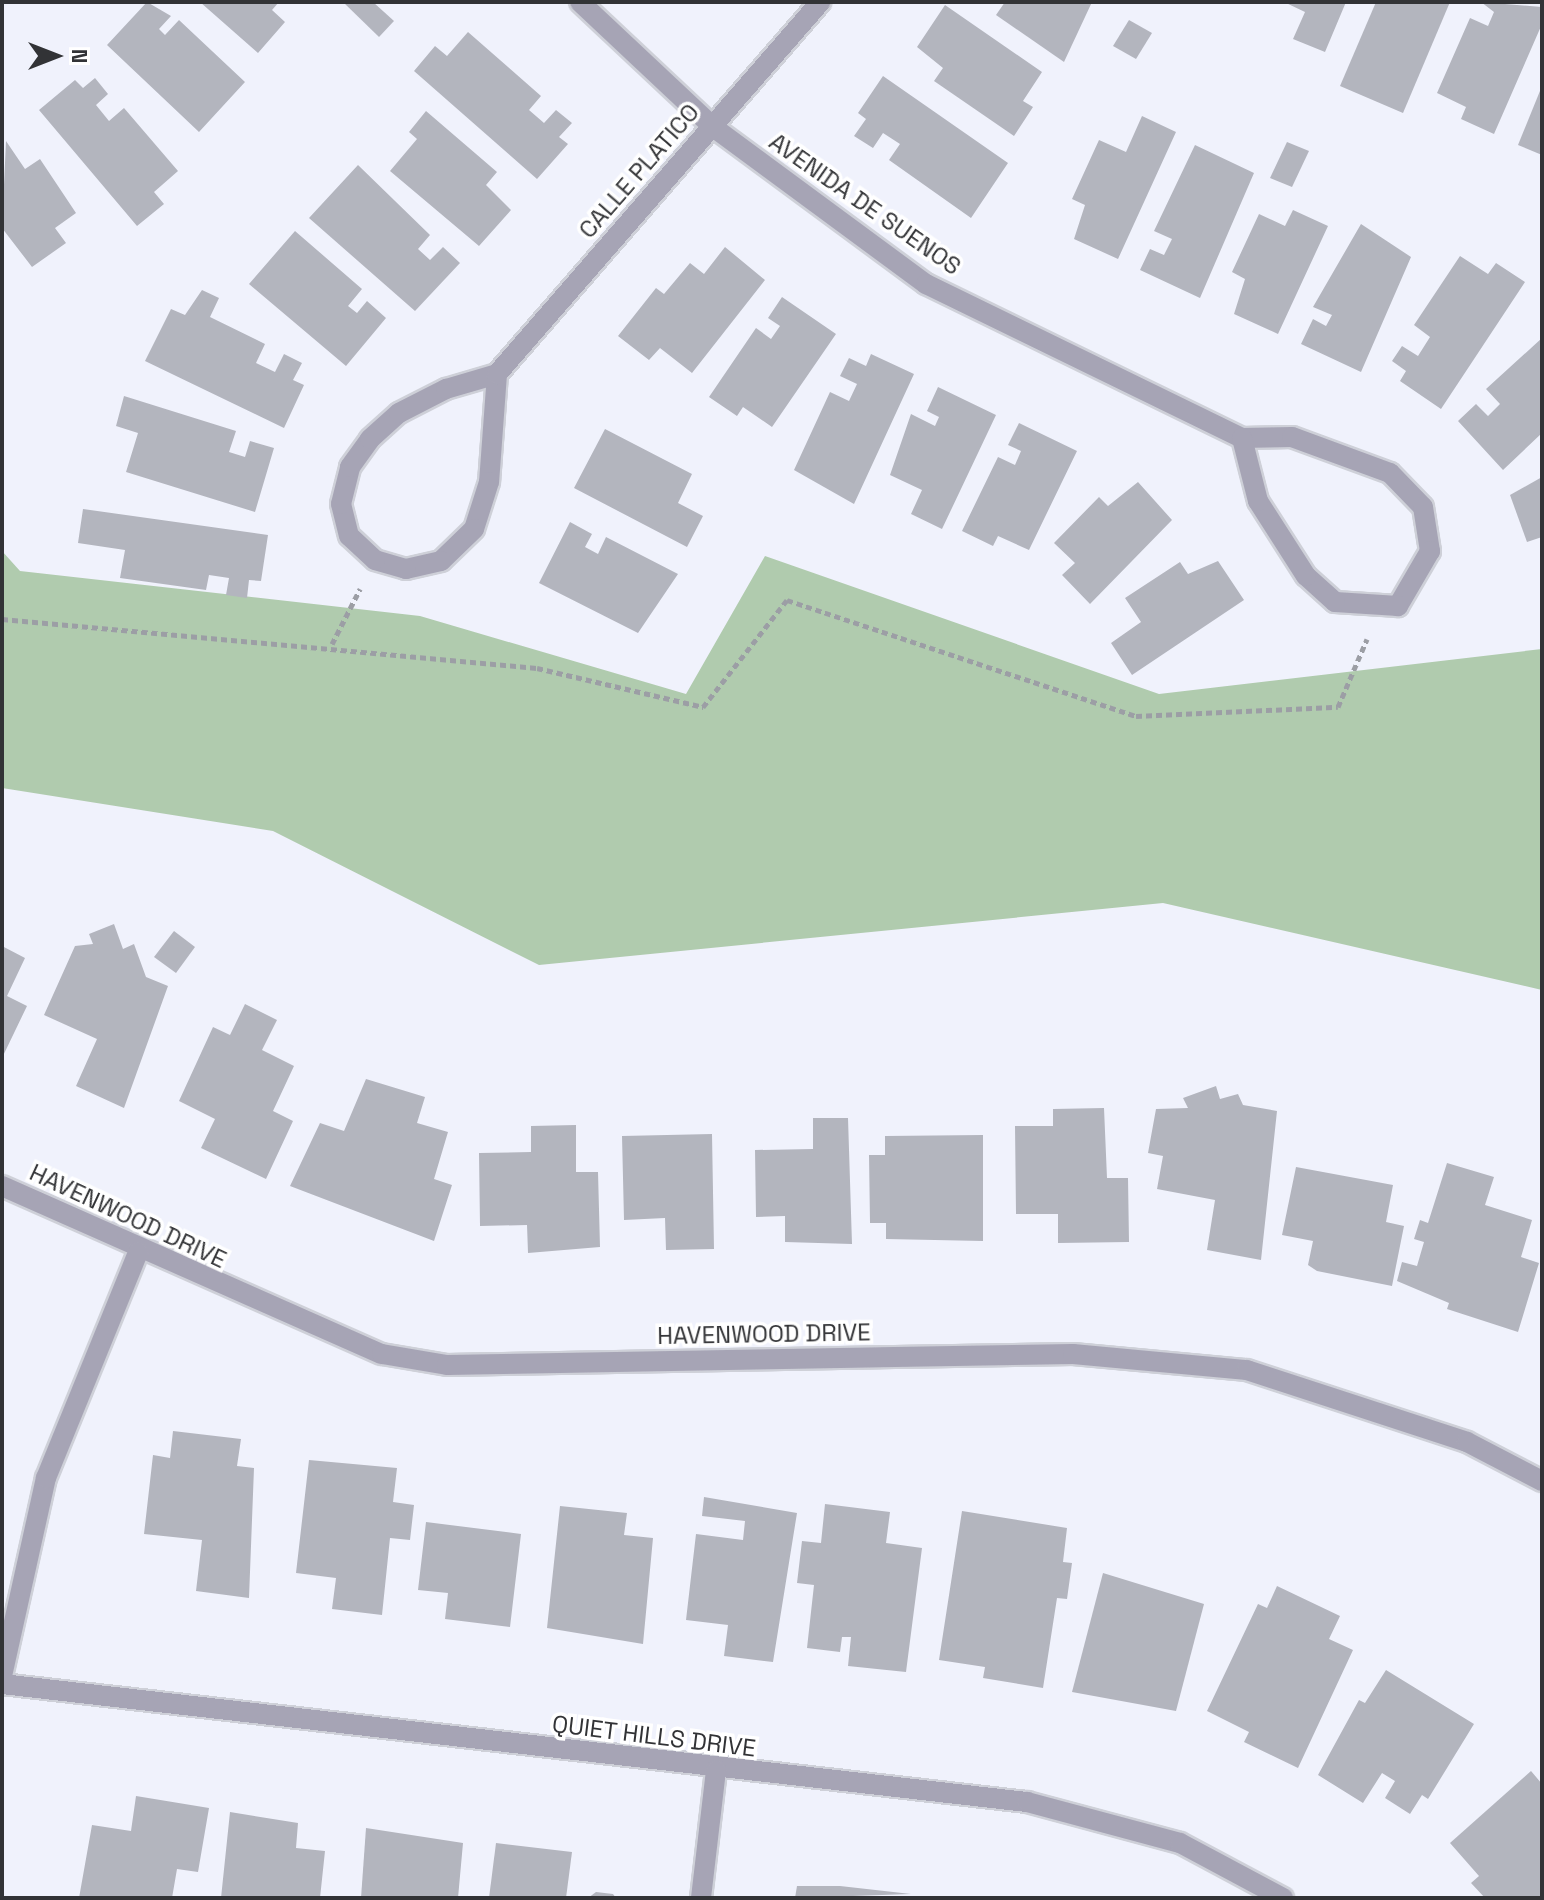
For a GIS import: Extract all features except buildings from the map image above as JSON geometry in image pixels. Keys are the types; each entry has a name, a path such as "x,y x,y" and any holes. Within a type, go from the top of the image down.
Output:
{"street":[{"name":"AVENIDA DE SUENOS","path":"580,2 713,127 926,284 1242,438 1292,437 1345,453 1390,473 1423,507 1430,551 1419,581 1398,606 1381,608"},
{"name":"CALLE PLATICO","path":"375,560 349,536 341,504 350,467 399,413 497,374 820,2"},
{"path":"375,560 406,569 441,561 474,529 489,482 497,374"},
{"path":"1242,438 1258,501 1306,576 1335,602 1381,608"},
{"name":"HAVENWOOD DRIVE","path":"2,1186 138,1252 382,1354 447,1365 1073,1354 1247,1370 1467,1442 1542,1481"},
{"path":"2,1676 46,1478 138,1252"},
{"name":"QUIET HILLS DRIVE","path":"2,1684 716,1771 1027,1802 1180,1843 1283,1898"},
{"path":"701,1898 716,1771"}],"path":[{"path":"332,644 375,560"},
{"path":"2,619 332,644 537,668 703,707 787,600 1136,716 1338,707 1381,608"}],"green space":[{"path":"2,551 20,571 420,616 686,694 765,556 1159,694 1542,649 1542,990 1163,903 539,965 273,831 2,788"}]}
